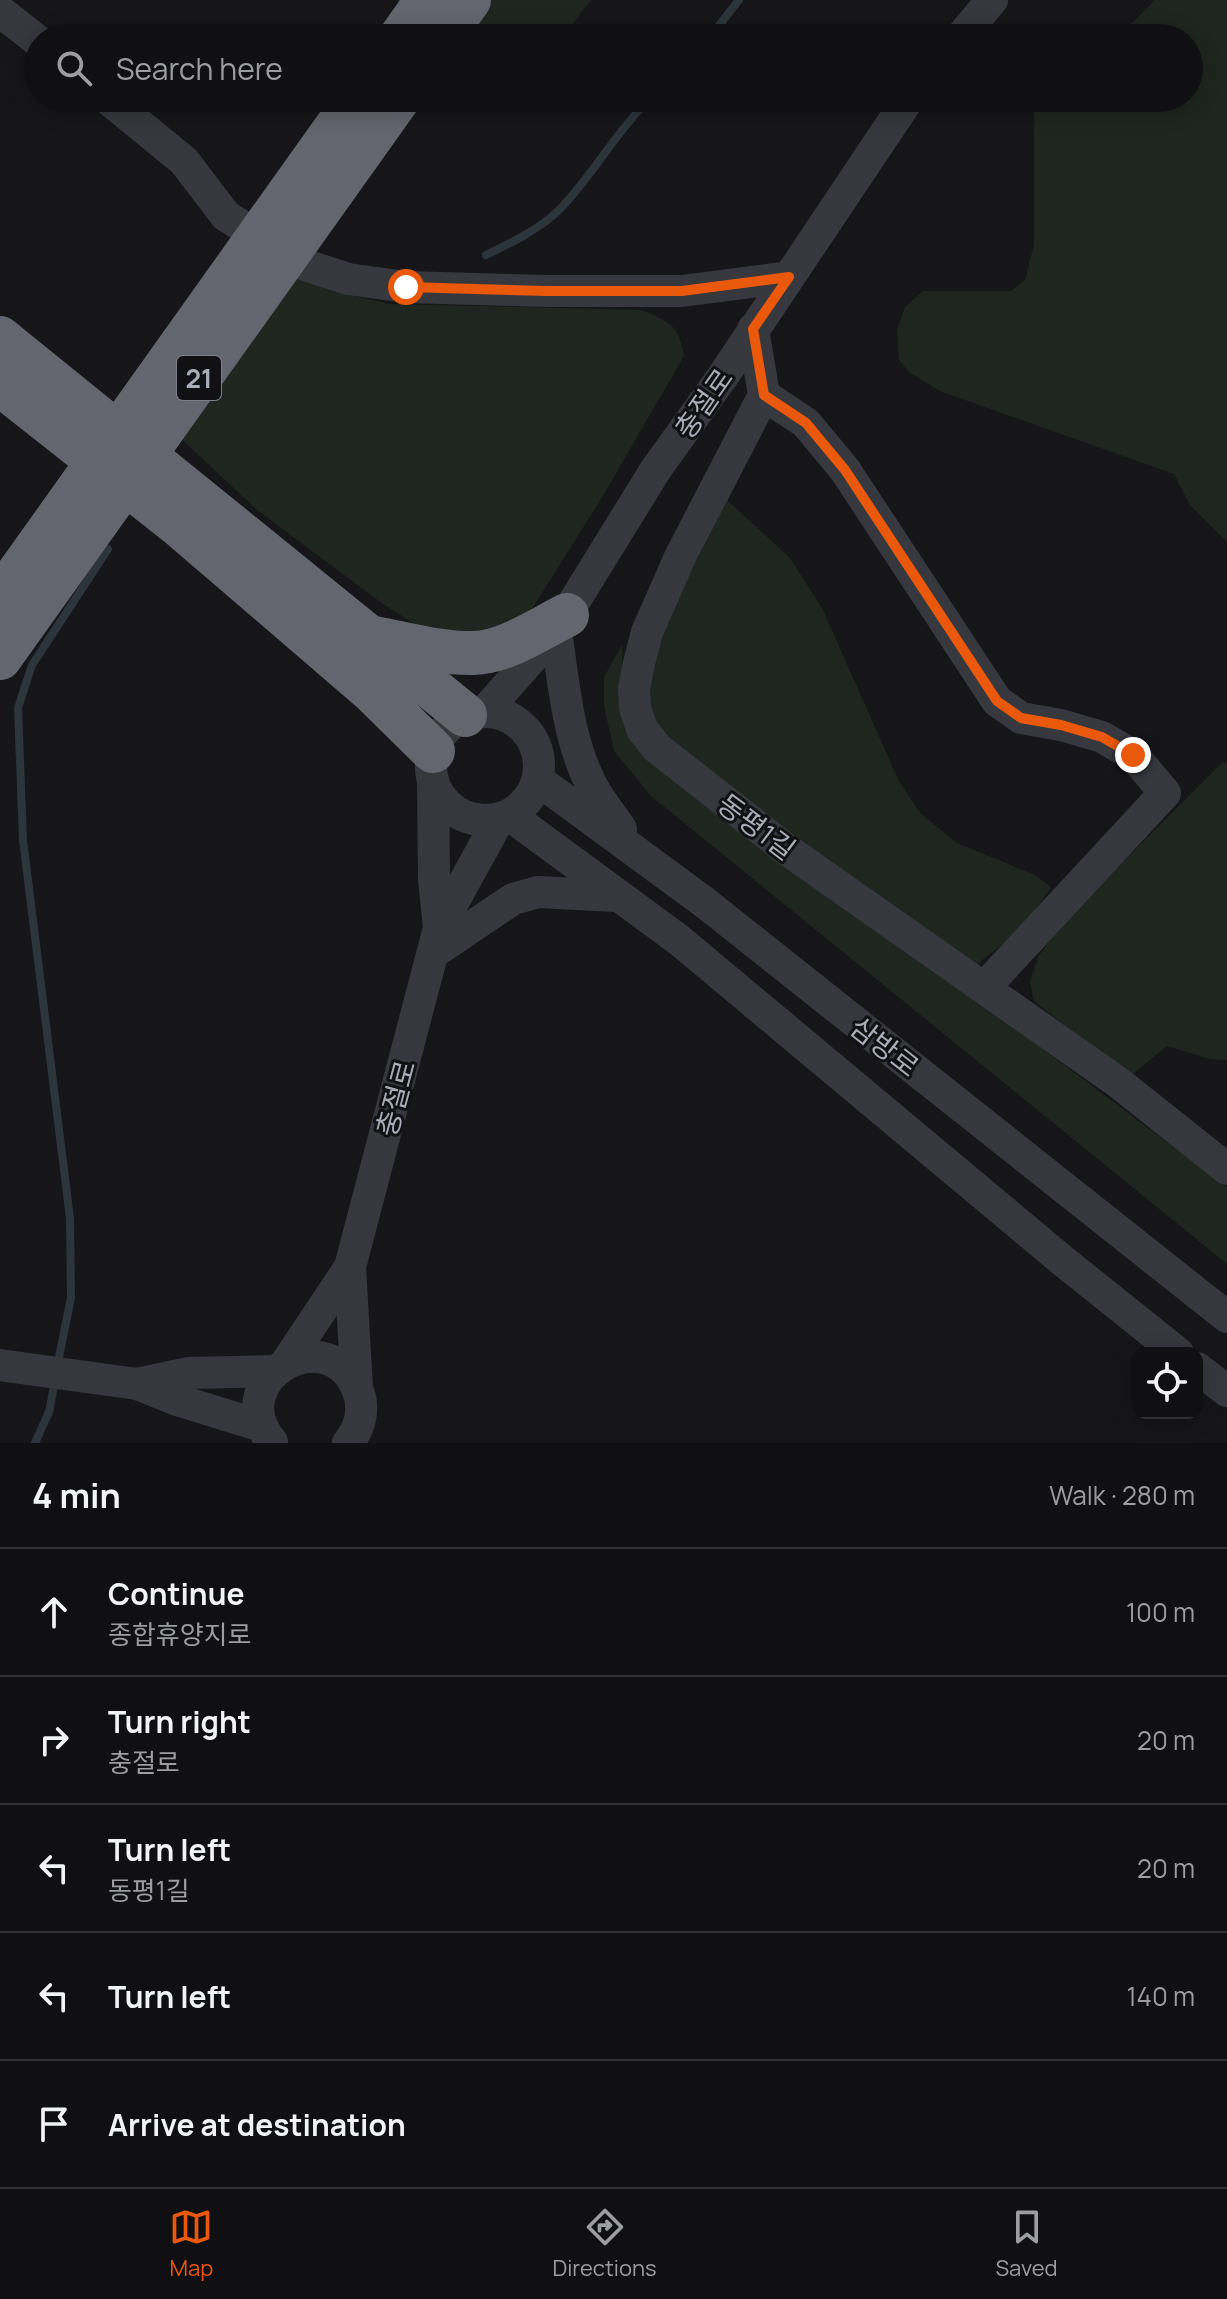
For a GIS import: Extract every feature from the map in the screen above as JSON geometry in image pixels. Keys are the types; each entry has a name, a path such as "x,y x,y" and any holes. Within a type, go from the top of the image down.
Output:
{"highway":[{"path":"410,24 427,0"},
{"path":"452,24 469,0"},
{"name":"21","path":"0,599 347,112"},
{"name":"21","path":"0,658 389,112"},
{"path":"0,338 371,637 475,713"},
{"path":"0,384 180,526 372,691 433,765"},
{"path":"371,637 432,650 475,653 502,647 562,623"}],"street":[{"path":"972,24 992,0"},
{"path":"0,11 24,30"},
{"path":"124,112 184,161 226,216 305,265 348,279 406,287 682,291 789,277"},
{"name":"충절로","path":"475,713 562,623 656,469 900,112"},
{"path":"753,329 764,395 806,423 845,470 997,701 1021,718 1102,737 1133,755 1165,793 984,988"},
{"name":"동평1길","path":"764,395 680,557 647,632 634,689 635,708 642,729 657,748 786,849 1119,1083 1227,1169"},
{"path":"562,623 567,705 578,749 595,791 634,849"},
{"name":"충절로","path":"538,766 562,623"},
{"path":"475,713 499,713 513,718 524,727 538,766 527,801 504,817 470,818 458,812 438,793 433,765 445,729 475,713"},
{"name":"충절로","path":"433,765 436,941"},
{"name":"삼방로","path":"538,766 634,849 1227,1317"},
{"name":"충절로","path":"349,1442 361,1415 350,1267 436,941 504,817"},
{"name":"삼방로","path":"504,817 679,940 1170,1347"},
{"path":"436,941 513,899 538,892 616,896"},
{"name":"충절로","path":"267,1435 258,1409 260,1395 350,1267"},
{"path":"137,1384 189,1373 280,1367 299,1358 327,1359 339,1366 357,1388"},
{"path":"0,1365 137,1384 267,1435"},
{"path":"1203,1373 1227,1391"}],"shaded area":[{"path":"395,0 591,0 573,24 432,24"},
{"path":"1155,0 1227,0 1227,542 1190,505 1174,474 940,391 910,373 899,360 897,331 905,307 923,291 1011,291 1025,280 1034,245 1034,112 1203,112 1203,24 1131,24"},
{"path":"293,274 331,291 390,304 642,310 666,322 676,331 684,356 600,501 521,626 443,642 383,604 256,509 177,435"},
{"path":"727,500 790,558 822,608 899,781 920,813 957,843 1035,875 1051,887 1021,930 976,965 671,751 652,723 646,690 654,645"},
{"path":"622,645 623,700 952,981 1227,1187 1227,1264 651,796 614,751 604,706 604,677"},
{"path":"1223,762 1227,764 1227,1060 1210,1059 1167,1046 1130,1076 1034,1001 1030,982 1038,957 1064,921"}],"waterway":[{"path":"720,24 739,0"},
{"path":"486,255 534,229 560,209 638,112"},
{"path":"57,1367 71,1298 70,1218 23,840 18,708 32,665 108,549"},
{"path":"35,1443 49,1412 55,1381"}],"route":[{"path":"406,287 682,291 789,277 753,329 764,395 806,423 845,470 977,675 997,701 1021,718 1102,737 1133,755"}]}
